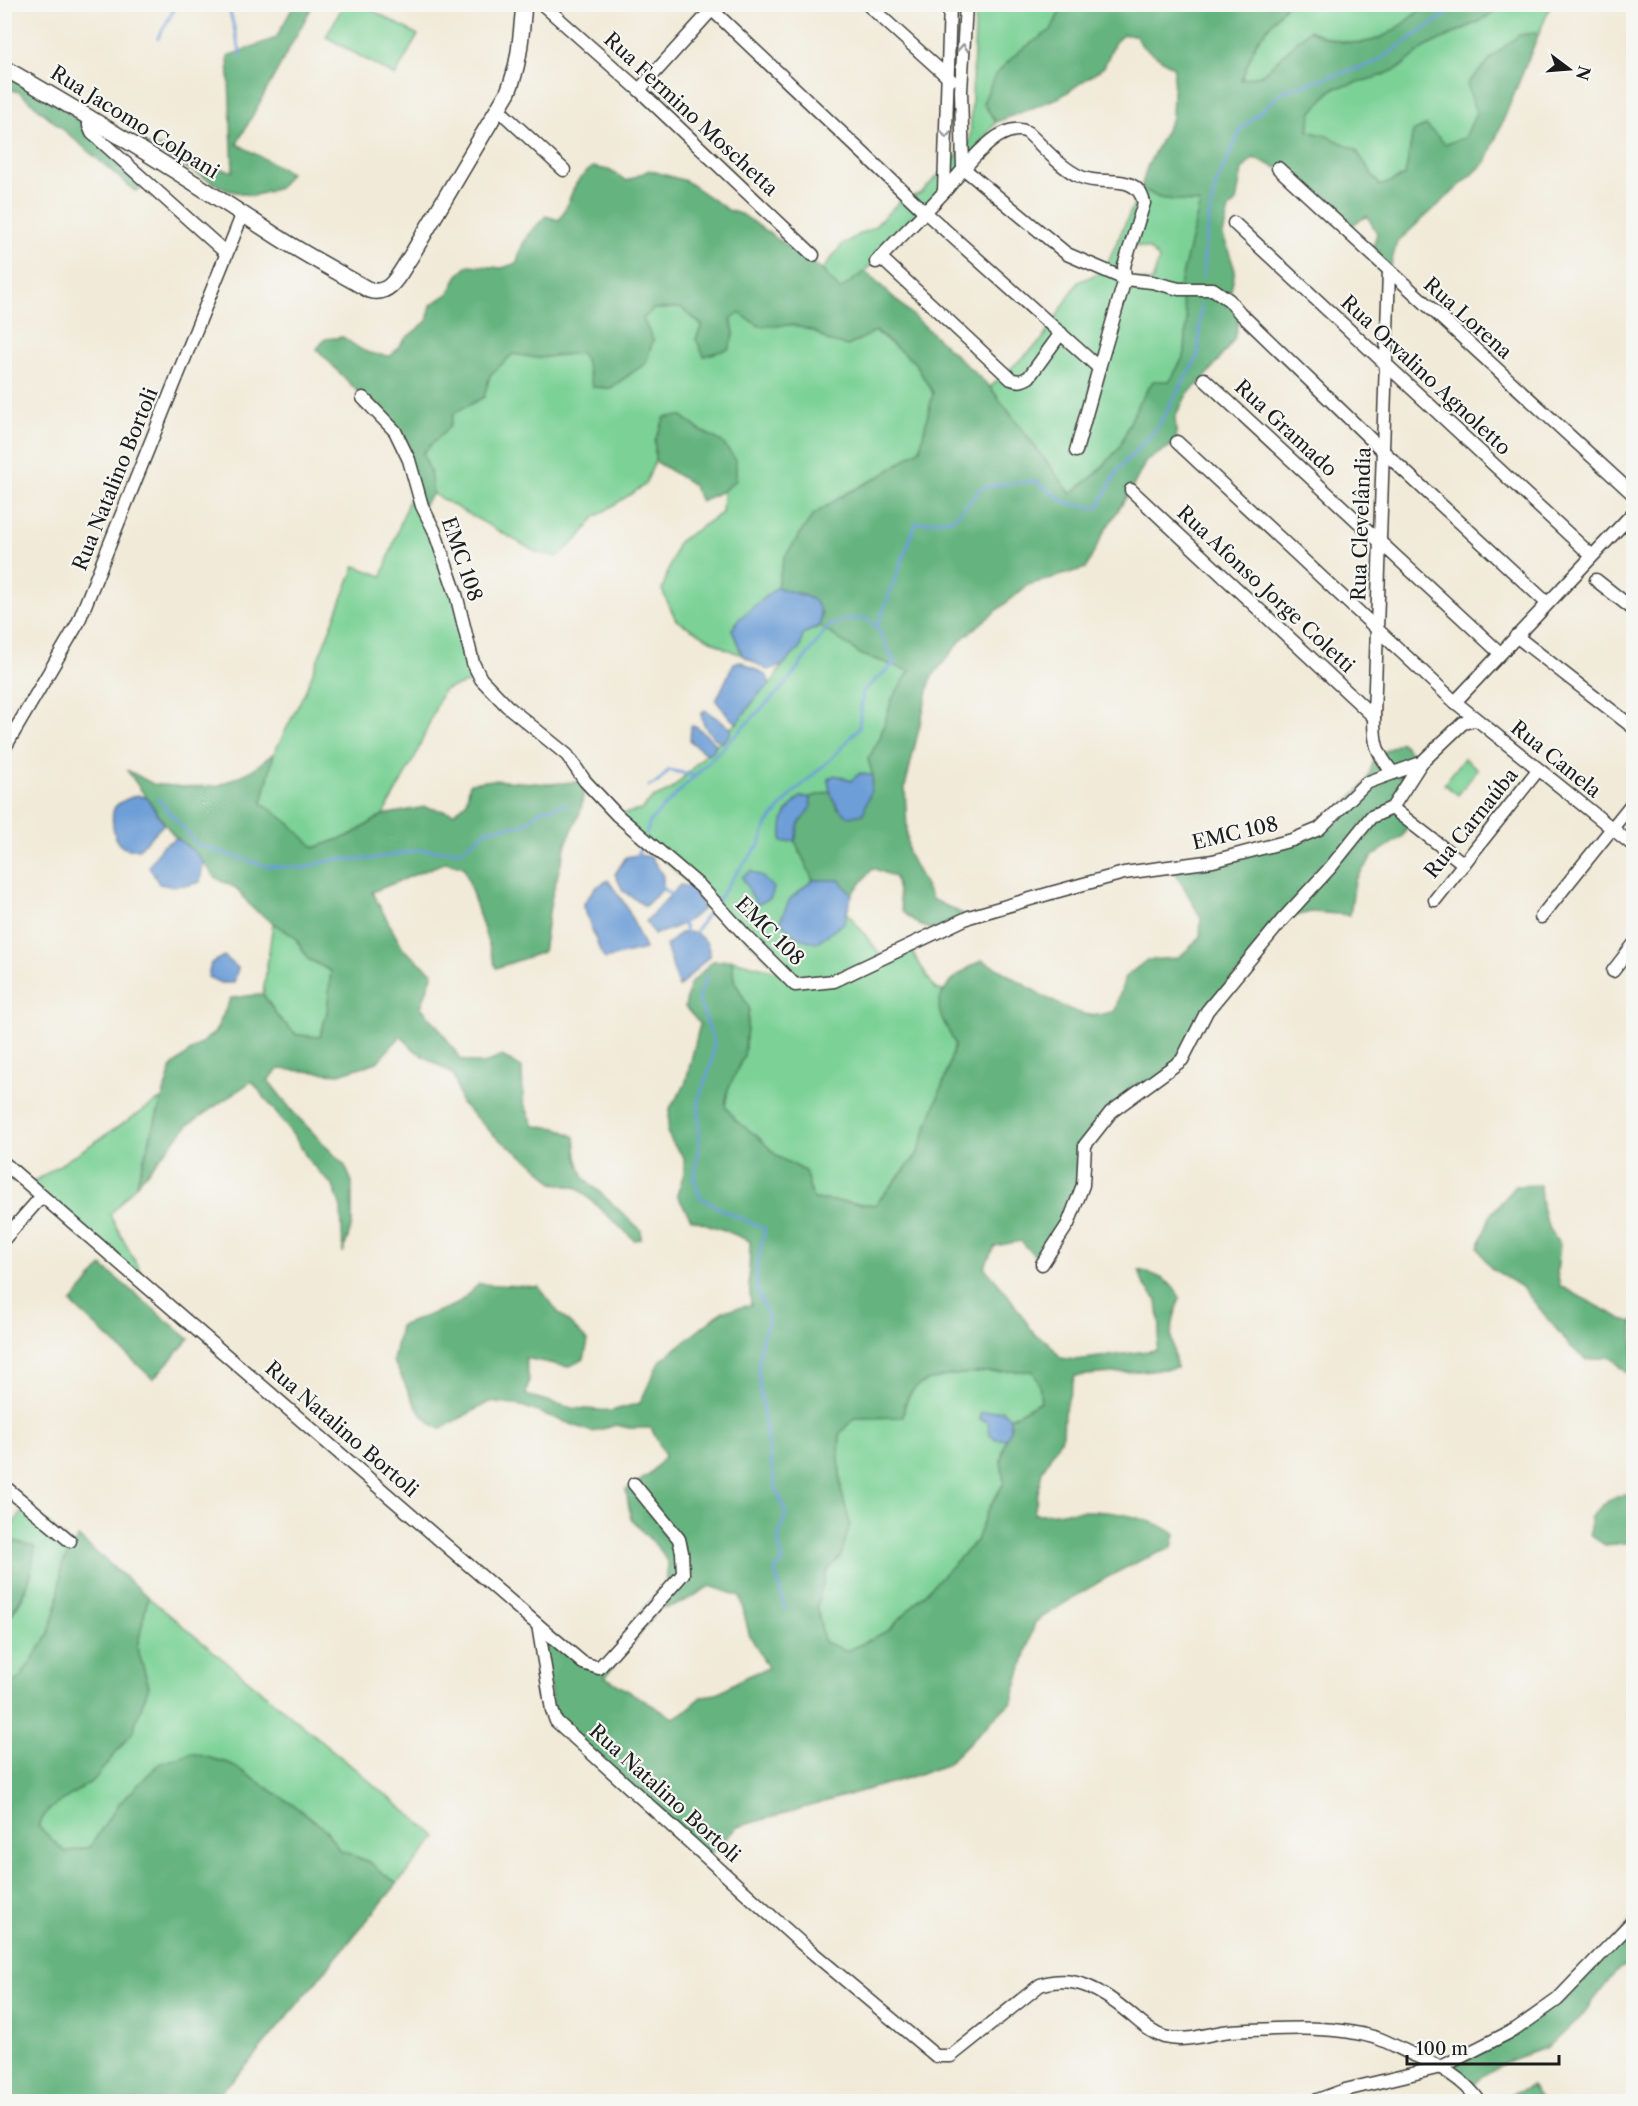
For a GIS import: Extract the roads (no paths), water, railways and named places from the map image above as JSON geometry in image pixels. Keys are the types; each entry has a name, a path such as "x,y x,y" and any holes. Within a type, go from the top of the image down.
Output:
{"street":[{"path":"524,4 519,58 514,77 498,109 564,170"},
{"name":"Rua Fermino Moschetta","path":"542,4 639,90 813,255"},
{"path":"867,4 961,91"},
{"path":"944,191 950,4"},
{"path":"966,4 961,91 963,168 1067,254 1125,279 1152,282 1179,289 1213,289 1229,300 1384,452 1547,603"},
{"path":"639,90 712,6 925,212 1099,368"},
{"name":"Rua Jacomo Colpani","path":"4,68 92,118 271,233 369,290 382,292 394,282 411,256 498,109"},
{"path":"92,118 88,126 93,133 226,253"},
{"path":"1061,333 1029,377 1022,381 1011,379 878,260 925,212 963,168 997,137 1019,129 1027,132 1066,168 1083,178 1129,184 1142,195 1144,203 1124,266 1125,279 1076,451"},
{"name":"Rua Lorena","path":"1278,168 1634,495"},
{"name":"Rua Natalino Bortoli","path":"4,749 78,623 243,213"},
{"name":"Rua Orvalino Agnoletto","path":"1234,223 1592,555"},
{"name":"Rua Clevelândia","path":"1389,271 1374,741 1379,755 1394,773"},
{"name":"Rua Gramado","path":"1204,379 1500,652"},
{"name":"EMC 108","path":"363,398 395,431 409,459 422,506 434,531 456,594 473,663 481,679 507,706 567,755 585,781 617,815 701,887 795,985 834,981 969,917 1051,892 1124,873 1213,861 1292,840 1319,829 1366,783 1421,763"},
{"name":"Rua Canela","path":"1177,442 1455,702 1634,846"},
{"name":"Rua Afonso Jorge Coletti","path":"1131,490 1374,717"},
{"path":"1455,702 1634,512"},
{"path":"1596,580 1634,610"},
{"path":"1516,636 1634,729"},
{"path":"1042,1264 1068,1224 1083,1185 1085,1145 1111,1112 1182,1060 1207,1011 1371,817 1392,808 1421,763 1463,723 1476,720"},
{"name":"Rua Carnaúba","path":"1435,900 1538,770"},
{"path":"1541,917 1634,801"},
{"path":"1392,808 1464,864"},
{"path":"1613,971 1634,944"},
{"name":"Rua Natalino Bortoli","path":"4,1163 538,1625 552,1710 556,1721 801,1943 936,2056 951,2056 1040,1985 1054,1980 1070,1981 1087,1986 1118,2004 1149,2030 1161,2036 1179,2040 1228,2031 1303,2028 1355,2033 1378,2039 1441,2067 1470,2088 1480,2102"},
{"path":"4,1239 42,1196"},
{"path":"538,1625 583,1663 599,1668 683,1574 679,1539 634,1484"},
{"path":"4,1486 70,1541"},
{"path":"1312,2102 1345,2090 1441,2067 1516,2029 1557,2000 1634,1920"}],"water":[{"path":"777,587 815,601 821,615 820,626 803,634 800,648 782,666 767,670 742,655 732,629 739,619"},
{"path":"740,661 767,676 770,685 759,694 737,723 716,701 734,663"},
{"path":"705,710 731,728 730,734 723,742 711,735 706,727 701,714"},
{"path":"691,726 696,726 716,744 713,751 706,754 690,741"},
{"path":"860,773 873,776 870,794 863,814 849,817 834,801 828,779 835,775 851,781"},
{"path":"137,795 147,798 164,824 139,849 126,848 120,845 116,838 113,810 119,803"},
{"path":"801,797 810,797 811,808 799,824 795,841 782,842 784,817 790,807"},
{"path":"177,838 197,854 203,862 200,882 180,886 159,884 149,866 162,846"},
{"path":"638,855 651,857 663,876 663,889 645,906 623,891 615,874 626,857"},
{"path":"751,871 761,876 774,888 771,898 757,905 742,877"},
{"path":"608,880 627,907 645,949 605,959 583,905 595,888"},
{"path":"813,880 839,880 852,894 844,923 816,943 796,937 780,921 790,899"},
{"path":"680,885 691,887 704,908 681,925 654,934 646,921"},
{"path":"695,932 707,943 710,955 679,987 666,946 680,933"},
{"path":"224,956 238,968 234,983 221,983 208,977 211,963"},
{"path":"1002,1410 1010,1418 1011,1429 1006,1439 996,1439 990,1434 988,1422 980,1419 980,1413"}],"waterway":[{"path":"158,38 177,4"},
{"path":"228,4 241,55"},
{"path":"1203,276 1205,242 1215,187 1241,129 1283,91 1375,63 1461,4"},
{"path":"717,901 760,844 767,824 792,794 833,757 859,728 863,691 895,663 877,627 916,523 953,519 983,487 1035,481 1067,503 1098,508 1118,470 1157,428 1198,356 1201,304"},
{"path":"646,834 650,821 785,685 828,627 847,619 867,619 877,627"},
{"path":"649,786 658,782 669,770 696,776"},
{"path":"158,799 198,845 266,866 303,868 336,859 371,859 419,850 460,851 489,829 523,825 541,810 567,804"},
{"path":"637,857 643,840"},
{"path":"662,888 674,897"},
{"path":"693,935 713,906"},
{"path":"683,922 687,936"},
{"path":"707,975 698,999 714,1041 711,1065 699,1098 699,1147 694,1179 700,1197 720,1209 765,1229 757,1265 757,1290 769,1319 761,1342 758,1373 776,1488 786,1513 778,1540 783,1561 775,1571 785,1609"}]}
